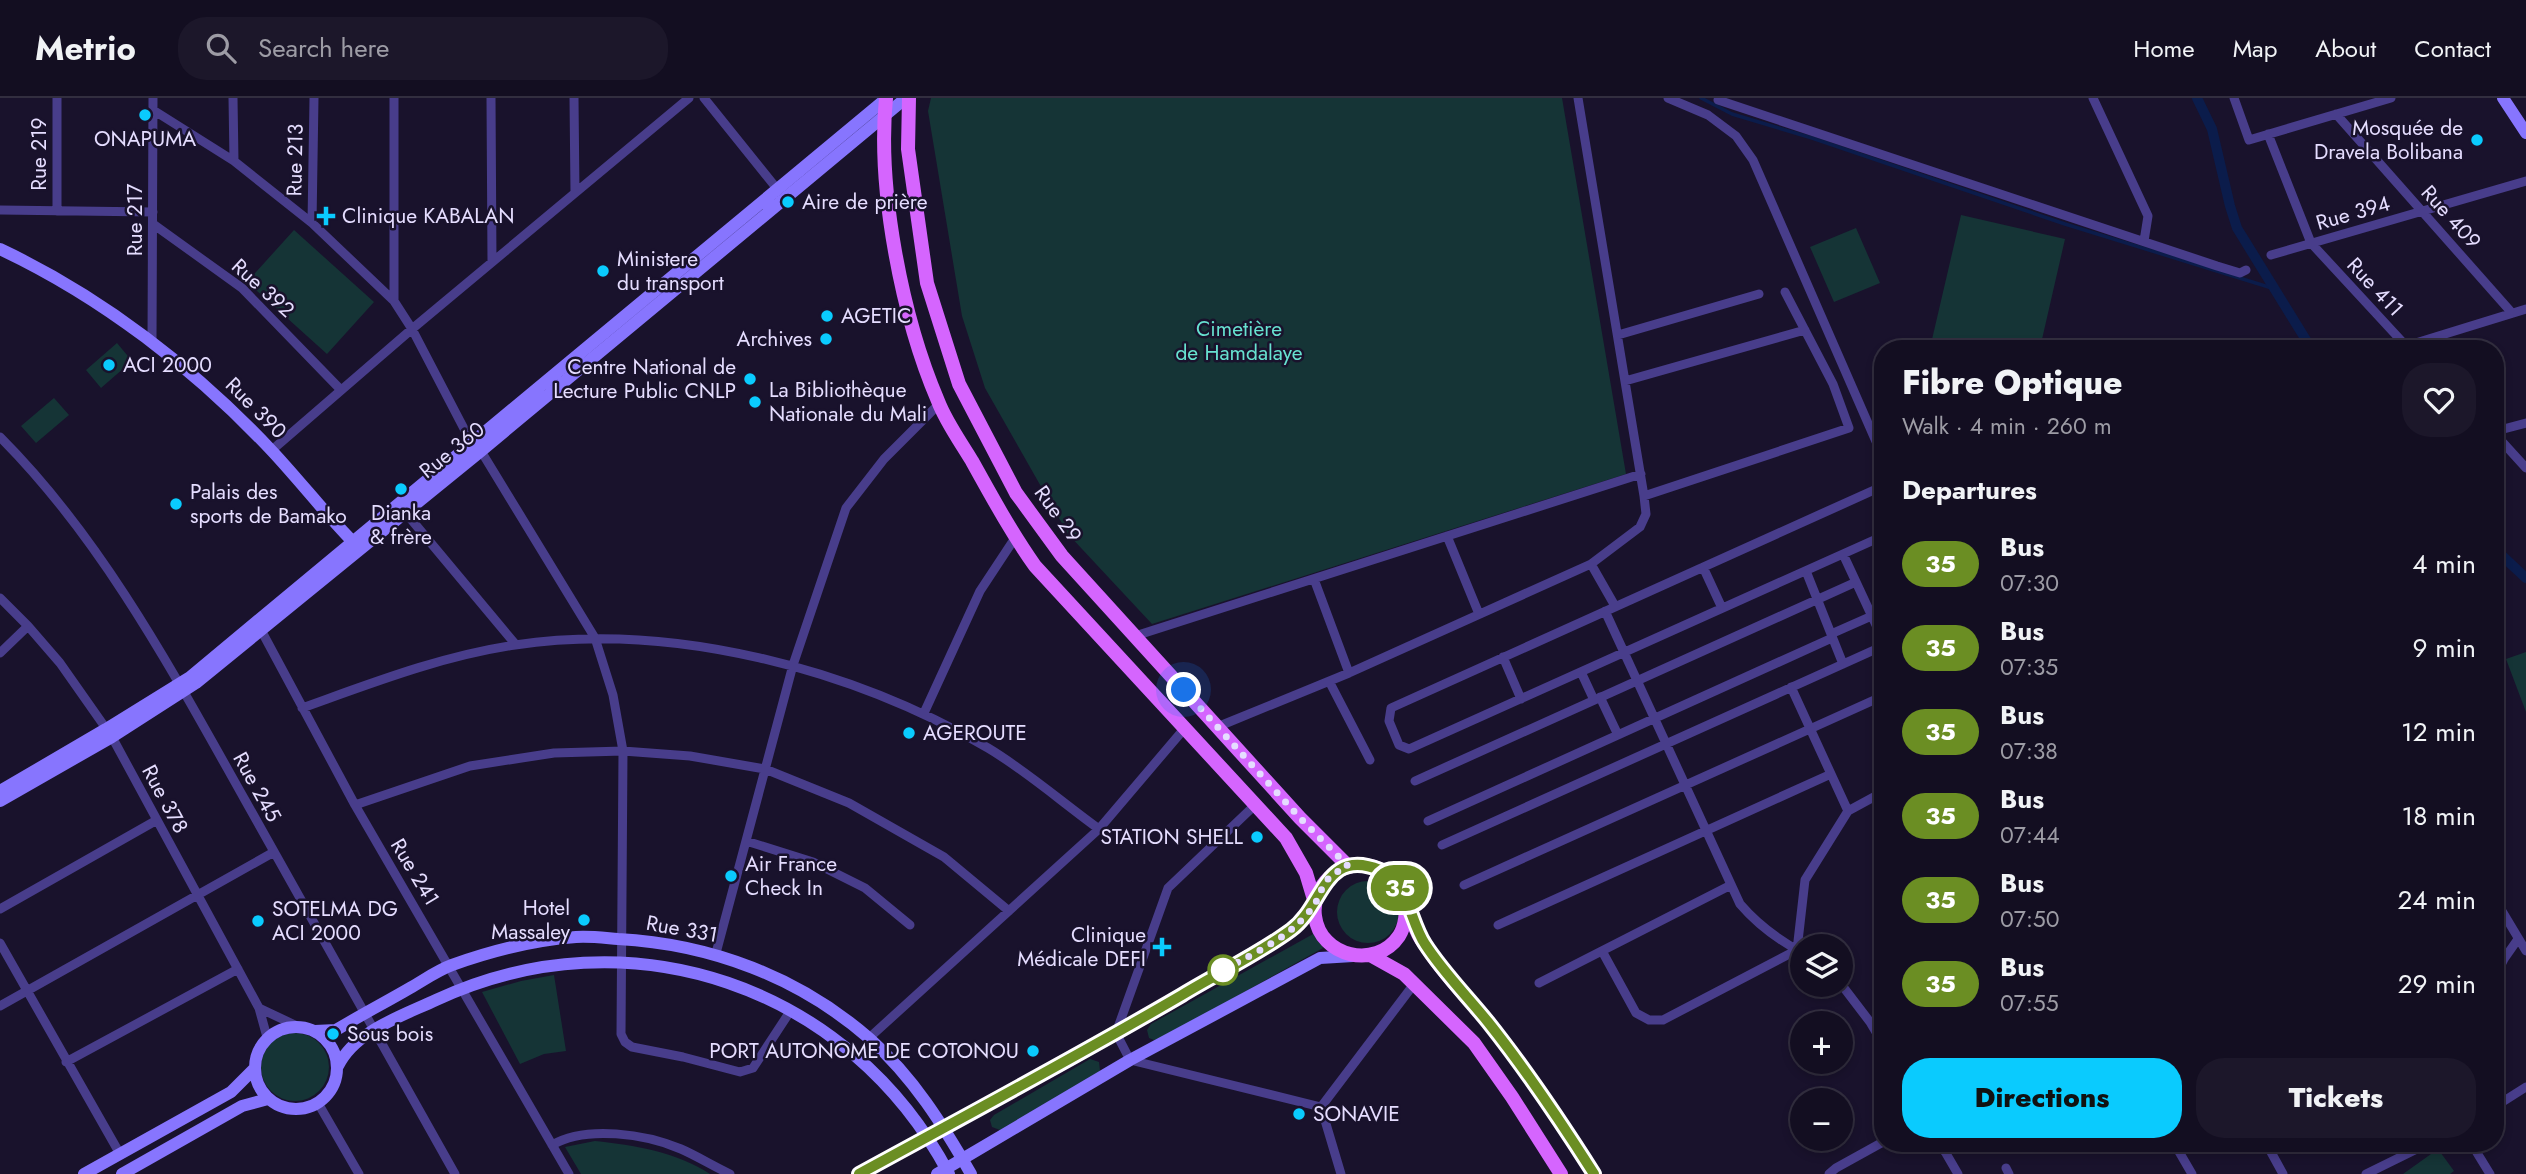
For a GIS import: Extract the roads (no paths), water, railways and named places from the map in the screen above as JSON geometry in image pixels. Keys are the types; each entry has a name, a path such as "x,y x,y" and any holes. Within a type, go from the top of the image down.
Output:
{"main road":[{"path":"181,687 477,448 886,98"},
{"path":"886,98 884,147 892,229 909,318 939,404 1016,538 1035,566 1060,594 1286,838 1306,873 1315,903 1315,915 1324,938 1343,953 1363,956 1404,974 1474,1043 1561,1174"},
{"name":"Rue 360","path":"0,801 181,687 196,683 261,630 356,545 405,512 477,448 884,114 907,98"},
{"name":"Rue 29","path":"907,98 908,149 928,283 959,384 1016,493 1062,556 1348,866"},
{"path":"2503,98 2526,133"},
{"name":"Rue 390","path":"0,249 74,290 152,342 215,394 272,450 356,545"},
{"path":"0,790 109,733"},
{"path":"859,1174 1116,1033 1293,929 1315,903 1326,880 1348,866 1366,865 1384,871 1398,883 1418,933 1435,959 1488,1022 1549,1104 1594,1174"},
{"path":"944,1172 1129,1060 1321,958 1363,956 1387,948 1400,935 1406,918 1406,900"},
{"name":"Rue 331","path":"315,1031 336,1030 450,966 529,944 577,937 643,940 716,953 751,965 805,992 869,1038 893,1062 944,1126 971,1174"},
{"name":"Rue 331","path":"338,1066 344,1052 374,1031 462,988 564,963 620,962 677,968 717,977 791,1010 836,1040 903,1104 944,1172"},
{"path":"84,1174 231,1092 254,1069 260,1046 267,1037 286,1027 297,1026 315,1031 331,1046 338,1066 333,1087 318,1103 306,1108 292,1109 279,1106 268,1099 261,1090 254,1069"},
{"path":"122,1174 143,1169 242,1106 268,1099"}],"street":[{"name":"Rue 219","path":"57,98 57,211"},
{"name":"Rue 217","path":"152,342 153,98"},
{"path":"233,98 234,161"},
{"name":"Rue 213","path":"312,223 314,98"},
{"path":"394,98 394,301"},
{"path":"491,98 492,262"},
{"path":"574,98 575,193"},
{"path":"272,450 412,328 689,98"},
{"path":"704,98 778,190"},
{"path":"1217,727 1349,673 1591,564 1640,527 1646,514 1641,474 1578,98"},
{"path":"1668,98 1708,116 1737,136 1753,160 1874,437"},
{"path":"2093,98 2148,216 2144,241"},
{"path":"2234,98 2249,140 2391,98"},
{"path":"1708,116 1718,99 2217,266 2240,273 2246,270"},
{"path":"153,110 234,161 312,223 394,301 412,328 477,448 595,638 613,695 622,751 624,827 620,962 621,1034 625,1042 632,1047 747,1072 753,1068 791,1010"},
{"name":"Rue 409","path":"2336,114 2512,313"},
{"name":"Rue 411","path":"2268,134 2311,243 2401,340"},
{"name":"Rue 394","path":"2271,255 2526,181"},
{"path":"0,210 153,212"},
{"name":"Rue 392","path":"153,224 242,288 341,390"},
{"path":"1644,496 1849,428 1833,384 1785,292"},
{"path":"1618,335 1759,294"},
{"path":"2429,340 2526,309"},
{"path":"1625,381 1805,330"},
{"path":"716,953 793,665 845,508 884,459 939,404"},
{"path":"2504,430 2526,423"},
{"name":"Rue 245","path":"0,437 58,500 122,590 181,687 455,1174"},
{"path":"2504,442 2526,468"},
{"path":"1135,636 1641,474"},
{"path":"1874,490 1391,708 1389,721 1399,745 1409,749 1874,540"},
{"path":"405,512 516,645"},
{"path":"1447,536 1479,614"},
{"path":"924,713 980,591 1016,538"},
{"path":"1843,554 1874,620"},
{"path":"1591,564 1615,606"},
{"path":"1703,567 1722,608"},
{"path":"1806,571 1843,664"},
{"path":"1314,579 1349,673"},
{"path":"1415,781 1856,582"},
{"name":"Rue 378","path":"0,598 60,663 109,733 259,1008 267,1037"},
{"path":"1605,611 1740,904 1773,936 1790,946"},
{"path":"1428,821 1655,719 1872,616"},
{"path":"0,653 28,626"},
{"name":"Rue 241","path":"261,630 355,805 552,1145"},
{"path":"302,708 378,680 458,656 516,645 595,638 727,651 793,665 924,713 990,749 1099,829"},
{"path":"1442,845 1874,650"},
{"path":"1503,657 1521,699"},
{"path":"1581,672 1618,735"},
{"path":"1329,681 1370,760"},
{"path":"1791,687 1848,811"},
{"path":"1464,885 1874,700"},
{"path":"869,1038 1099,829 1184,729"},
{"path":"355,805 470,766 554,752 622,751 690,756 765,769 849,803 944,857 1009,911"},
{"path":"1498,925 1831,774"},
{"path":"1801,934 1805,880 1848,811 1874,797"},
{"path":"1255,805 1168,888 1116,1033 1129,1060 1321,1107"},
{"path":"0,909 157,820"},
{"path":"746,841 813,862 865,888 910,925"},
{"path":"0,1006 274,852"},
{"path":"1539,983 1731,885"},
{"path":"2504,915 2526,951"},
{"path":"2504,959 2518,939"},
{"path":"0,943 120,1154"},
{"path":"1602,951 1636,1013 1649,1020 1662,1020 1790,957"},
{"path":"66,1062 238,969"},
{"path":"1321,1107 1414,984"},
{"path":"1851,997 1874,1029"},
{"path":"259,1008 297,1026"},
{"path":"2504,1101 2526,1087"},
{"path":"318,1103 359,1174"},
{"path":"1321,1107 1341,1174"},
{"path":"569,1174 552,1145 563,1139 600,1133 643,1138 680,1148 730,1174"},
{"path":"1829,1174 1874,1147"},
{"path":"1946,1152 1958,1174"},
{"path":"2179,1152 2192,1174"},
{"path":"2271,1152 2283,1174"},
{"path":"2366,1174 2411,1152"},
{"path":"2477,1152 2490,1174"}],"waterway":[{"path":"1701,98 1732,114 1812,138 2065,224 2275,289"},
{"path":"2197,98 2212,129 2237,228 2306,340"},
{"path":"2504,557 2526,578"}],"place":[{"name":"ONAPUMA","path":"145,115"},
{"name":"Mosquée de Dravela Bolibana","path":"2477,140"},
{"name":"Aire de prière","path":"788,202"},
{"name":"Clinique KABALAN","path":"326,216"},
{"name":"Ministere du transport","path":"603,271"},
{"name":"AGETIC","path":"827,316"},
{"name":"Archives","path":"826,339"},
{"name":"ACI 2000","path":"109,365"},
{"name":"Centre National de Lecture Public CNLP","path":"750,379"},
{"name":"La Bibliothèque Nationale du Mali","path":"755,402"},
{"name":"Dianka & frère","path":"401,489"},
{"name":"Palais des sports de Bamako","path":"176,504"},
{"name":"AGEROUTE","path":"909,733"},
{"name":"STATION SHELL","path":"1257,837"},
{"name":"Air France Check In","path":"731,876"},
{"name":"Hotel Massaley","path":"584,920"},
{"name":"SOTELMA DG ACI 2000","path":"258,921"},
{"name":"Clinique Médicale DEFI","path":"1162,947"},
{"name":"Sous bois","path":"333,1034"},
{"name":"PORT AUTONOME DE COTONOU","path":"1033,1051"},
{"name":"SONAVIE","path":"1299,1114"}],"park label":[{"name":"Cimetière de Hamdalaye","path":"1239,341"}]}
